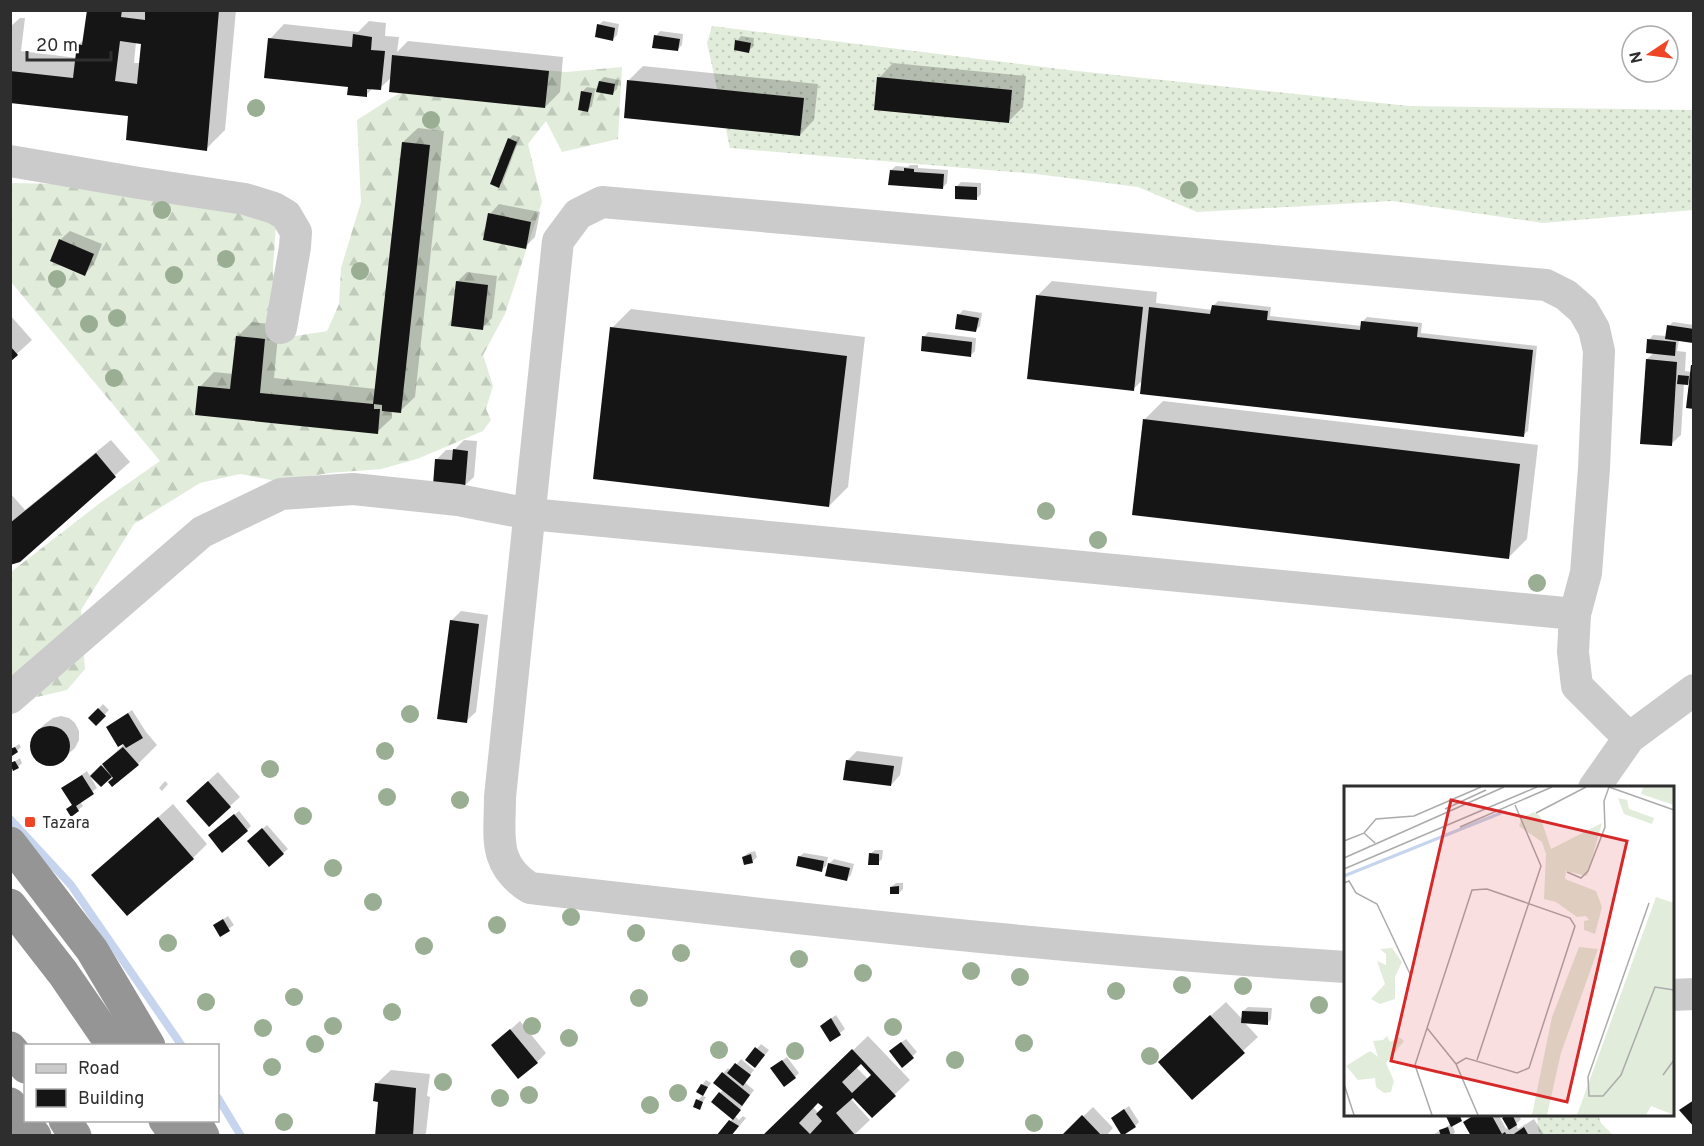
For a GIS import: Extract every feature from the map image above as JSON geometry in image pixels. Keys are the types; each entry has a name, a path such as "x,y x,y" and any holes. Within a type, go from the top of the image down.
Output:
{"highway":[{"path":"10,843 92,950 148,1044"},
{"path":"10,905 63,973 112,1044"},
{"path":"10,1048 24,1065"},
{"path":"66,1122 75,1136"},
{"path":"166,1122 176,1136"},
{"path":"195,1122 203,1136"}],"lane":[{"path":"10,161 245,199 274,208 286,215 296,232 281,328"},
{"path":"1344,967 1207,958 938,934 530,888 518,880 507,868 502,855 500,797 558,241 578,214 602,202 1546,285 1566,295 1583,310 1594,330 1599,351 1594,468 1586,573 1575,614 1573,652 1577,686 1629,738"},
{"path":"10,698 202,532 281,494 353,489 458,500 530,514 1575,614"},
{"path":"1595,786 1629,738 1694,690"},
{"path":"1674,995 1694,994"}],"green space":[{"path":"712,26 1068,70 1409,106 1693,110 1693,210 1543,223 1392,201 1197,212 1138,187 1036,174 730,148 707,43"},
{"path":"448,62 566,72 622,67 618,139 562,152 546,121 528,144 542,202 505,314 483,355 493,386 486,409 491,420 483,431 417,459 381,469 330,473 276,481 240,474 200,483 134,524 81,610 85,669 67,690 37,697 11,683 11,572 100,503 160,461 11,282 10,183 233,187 278,196 273,268 277,339 327,331 339,304 341,268 361,202 357,120"},
{"path":"1537,1116 1598,1116 1601,1123 1613,1135 1541,1135"}],"building":[{"path":"87,10 122,10 121,17 145,20 145,10 219,10 207,151 126,140 128,116 10,103 10,71 73,78 77,44 82,45","holes":["120,41 141,44 137,84 115,81"]},
{"path":"597,24 615,28 613,41 595,37"},
{"path":"353,34 372,37 371,50 385,51 381,90 367,89 367,97 347,95 348,87 264,78 268,38 352,47"},
{"path":"654,35 680,39 678,51 652,48"},
{"path":"735,40 751,43 749,53 734,50"},
{"path":"392,55 549,71 545,108 389,92"},
{"path":"877,77 1012,90 1009,123 874,110"},
{"path":"627,80 804,98 800,136 624,118"},
{"path":"599,81 615,84 613,95 596,92"},
{"path":"581,91 592,93 588,112 578,110"},
{"path":"508,138 517,142 499,188 490,184"},
{"path":"402,142 430,145 401,413 382,411 382,405 374,404 374,409 380,409 378,434 195,415 198,386 230,389 236,336 265,339 260,393 373,404"},
{"path":"904,168 914,169 914,172 944,174 943,189 888,185 890,170 904,171"},
{"path":"955,186 977,187 977,200 955,199"},
{"path":"488,213 531,222 526,249 483,240"},
{"path":"59,239 94,254 85,276 50,261"},
{"path":"456,281 488,285 483,330 451,326"},
{"path":"1036,295 1143,307 1134,391 1027,379"},
{"path":"1212,305 1268,311 1267,320 1360,330 1361,321 1418,327 1417,337 1533,350 1524,437 1140,394 1149,307 1210,314"},
{"path":"957,314 979,318 976,332 955,329"},
{"path":"1667,325 1694,329 1693,343 1665,339"},
{"path":"610,327 847,356 829,507 593,479"},
{"path":"922,336 972,342 971,357 921,351"},
{"path":"1647,339 1676,342 1675,356 1646,353"},
{"path":"10,346 18,355 10,362"},
{"path":"1646,359 1677,362 1672,446 1640,444"},
{"path":"1691,365 1694,365 1694,409 1686,408"},
{"path":"1678,375 1689,376 1688,385 1677,384"},
{"path":"1143,419 1520,464 1509,559 1132,515"},
{"path":"453,449 468,451 465,488 433,485 435,459 452,460"},
{"path":"96,453 116,477 20,562 10,565 10,523"},
{"path":"450,620 479,624 467,723 437,719"},
{"path":"98,708 106,716 96,726 88,718"},
{"path":"128,713 143,738 126,748 123,744 118,747 106,727"},
{"path":"50,726 58,727 64,732 69,738 69,754 64,760 58,765 50,766 42,765 36,760 31,754 30,746 31,738 36,732 42,727"},
{"path":"15,747 18,752 12,756 10,749"},
{"path":"123,747 139,765 112,787 108,782 113,778 102,764"},
{"path":"846,760 894,766 891,786 843,780"},
{"path":"15,761 19,768 13,771 10,763"},
{"path":"101,765 112,777 101,787 90,776"},
{"path":"82,775 94,794 76,806 79,811 71,817 66,809 72,805 61,788"},
{"path":"208,781 231,807 209,827 186,801"},
{"path":"234,814 248,831 222,853 208,835"},
{"path":"158,817 194,859 127,916 91,875"},
{"path":"262,828 284,854 269,867 247,841"},
{"path":"869,853 879,854 879,865 868,865"},
{"path":"751,854 753,863 744,865 742,857"},
{"path":"798,856 824,861 822,872 796,866"},
{"path":"828,863 850,868 847,881 825,876"},
{"path":"899,886 899,894 890,894 890,887"},
{"path":"223,919 230,931 220,937 213,925"},
{"path":"1242,1011 1268,1012 1268,1025 1241,1023"},
{"path":"1210,1015 1245,1053 1192,1100 1158,1062"},
{"path":"831,1018 841,1035 830,1042 820,1026"},
{"path":"510,1029 538,1063 518,1079 491,1045"},
{"path":"901,1042 914,1058 902,1068 889,1051"},
{"path":"755,1047 765,1055 755,1068 745,1060"},
{"path":"852,1049 896,1096 872,1118 853,1098 836,1113 856,1136 762,1136","holes":["861,1064 871,1075 852,1093 842,1082","818,1103 823,1107 816,1114 822,1121 810,1134 799,1123"]},
{"path":"782,1060 796,1078 784,1087 770,1068"},
{"path":"735,1063 751,1075 743,1086 727,1073"},
{"path":"722,1072 750,1095 742,1106 713,1083"},
{"path":"375,1083 416,1088 413,1136 375,1136 378,1102 373,1101"},
{"path":"701,1084 708,1087 703,1096 696,1092"},
{"path":"719,1092 741,1110 733,1120 711,1102"},
{"path":"696,1099 703,1102 700,1110 693,1107"},
{"path":"1694,1100 1694,1127 1679,1110"},
{"path":"1124,1109 1136,1127 1122,1136 1111,1118"},
{"path":"1082,1115 1102,1136 1061,1136"},
{"path":"1446,1116 1460,1116 1462,1121 1451,1127"},
{"path":"1473,1116 1492,1116 1502,1134 1505,1132 1507,1136 1471,1136 1463,1122"},
{"path":"1513,1116 1517,1125 1509,1130 1502,1118"},
{"path":"729,1120 739,1126 731,1136 716,1136"},
{"path":"1448,1127 1451,1136 1441,1136 1439,1130"},
{"path":"1524,1127 1529,1136 1511,1136"}],"waterway":[{"path":"10,819 71,885 181,1044"},
{"path":"219,1100 241,1136"}],"place":[{"name":"Tazara","path":"30,822"}]}
